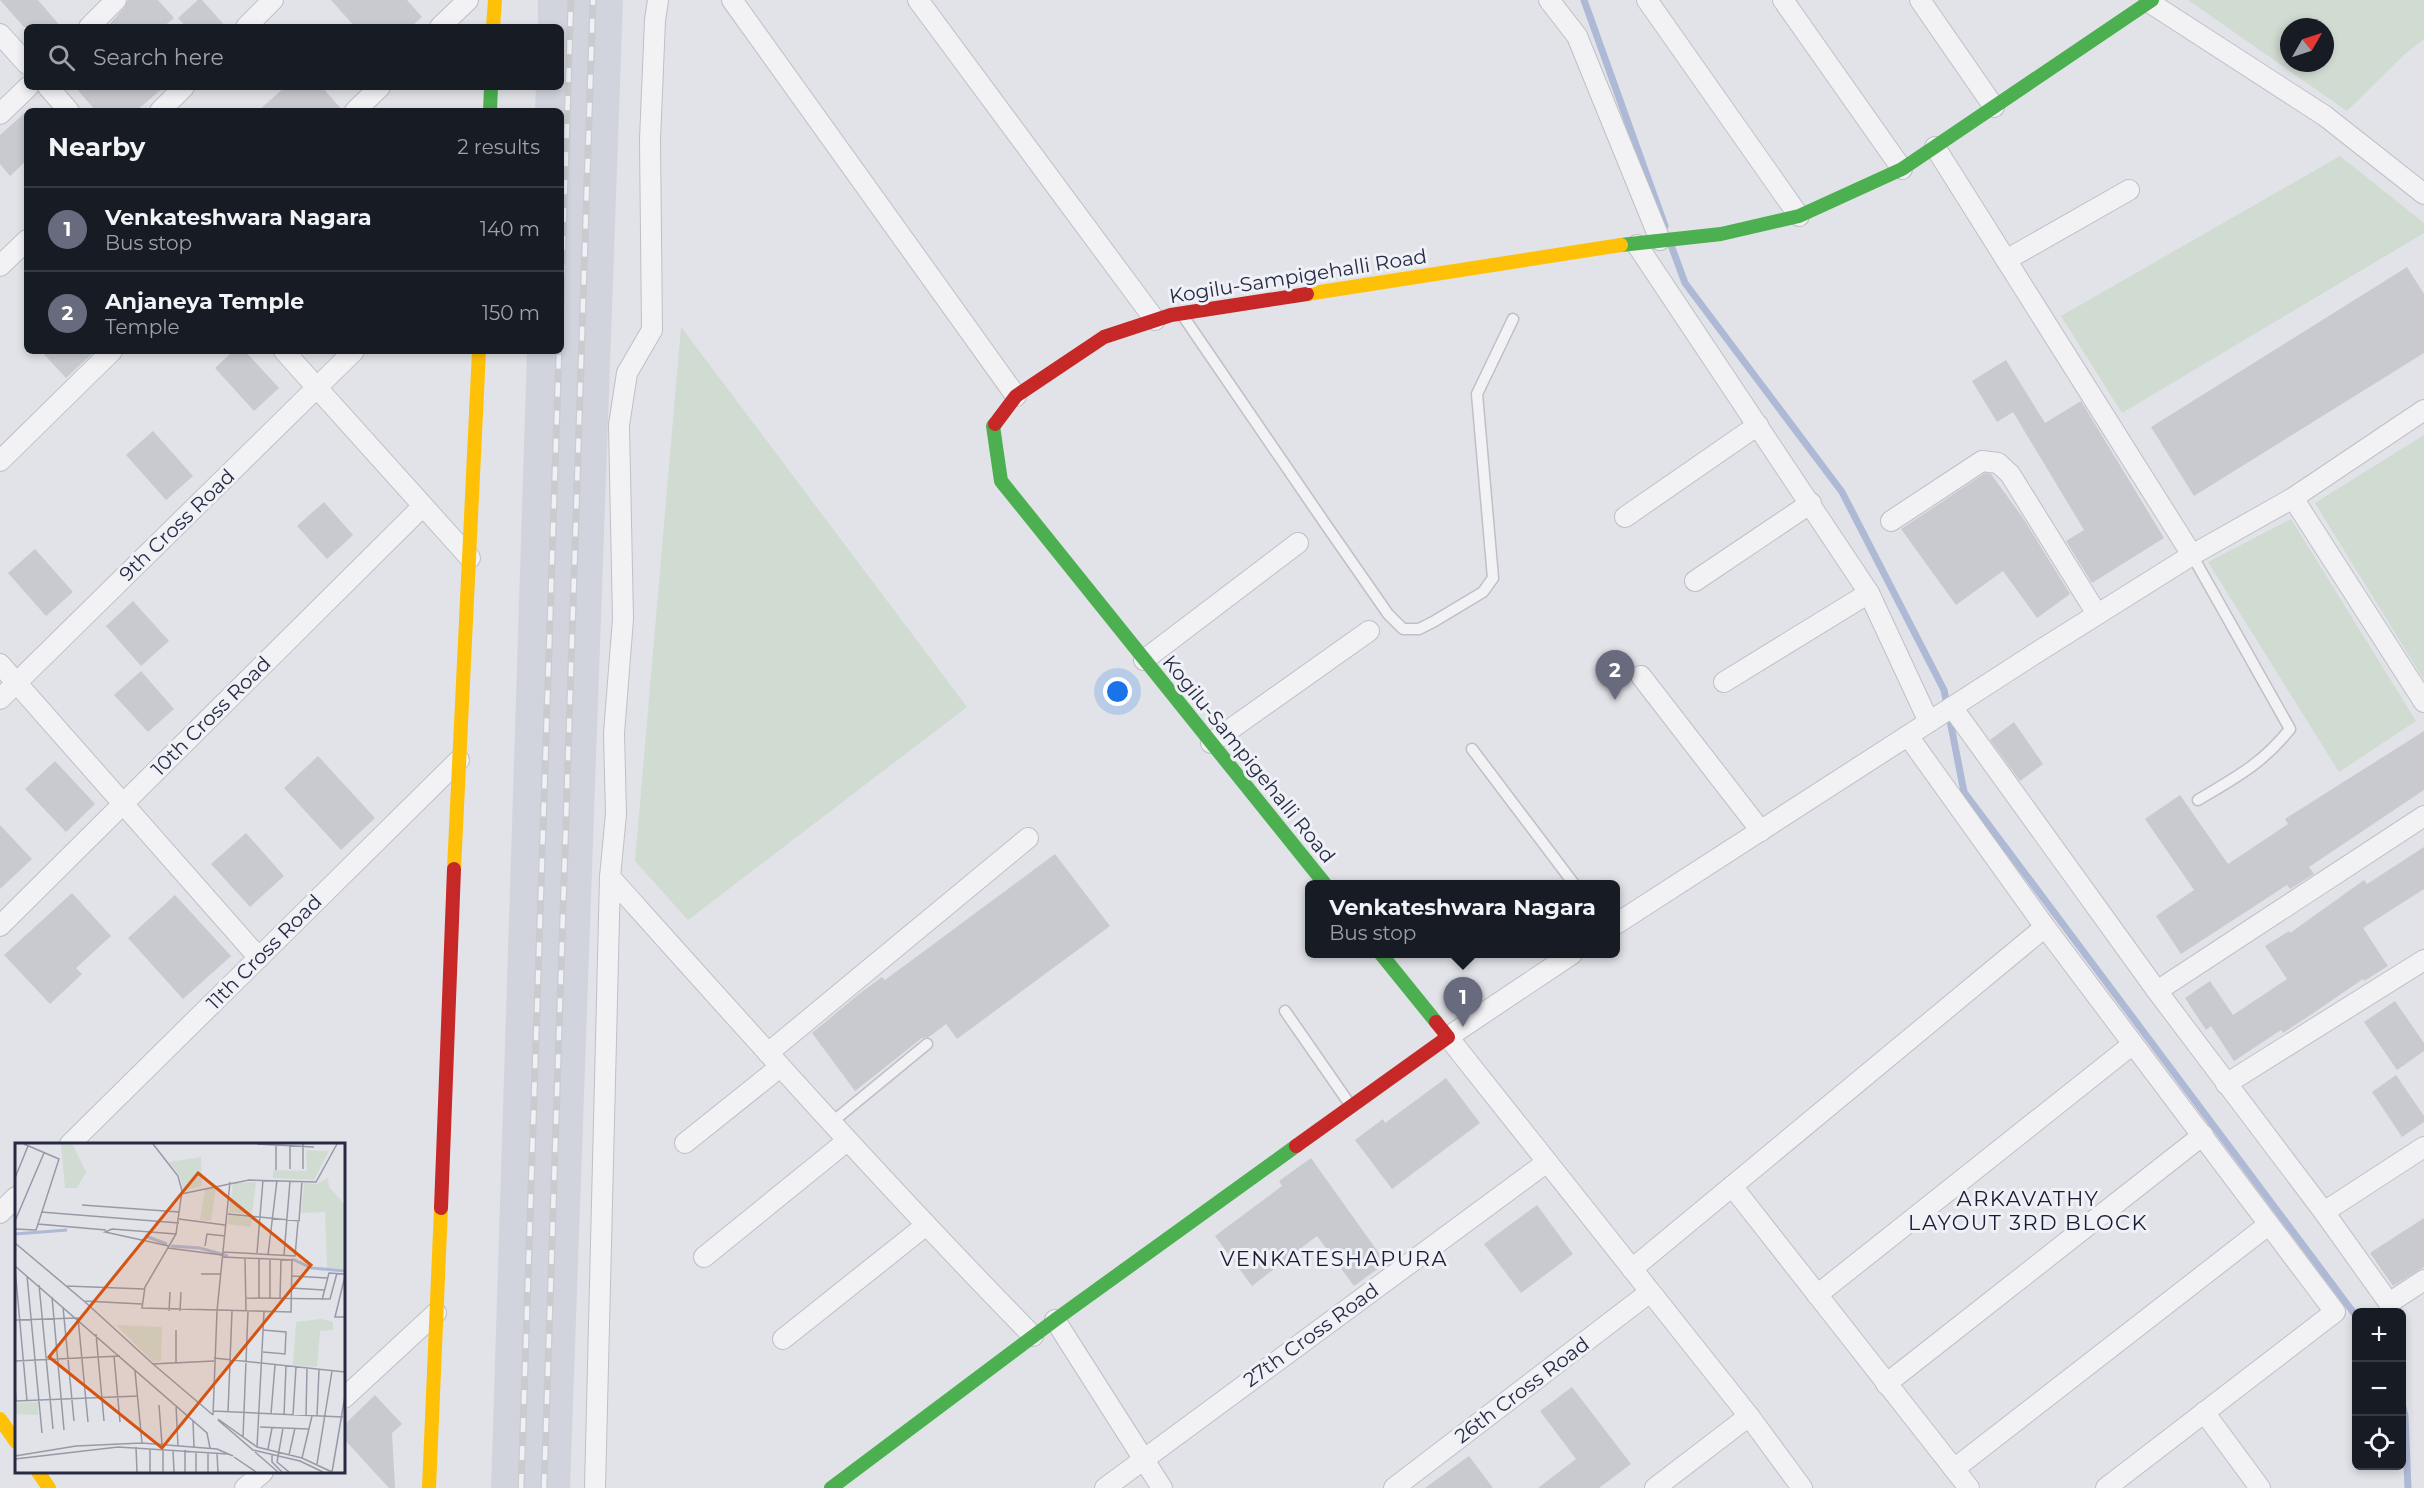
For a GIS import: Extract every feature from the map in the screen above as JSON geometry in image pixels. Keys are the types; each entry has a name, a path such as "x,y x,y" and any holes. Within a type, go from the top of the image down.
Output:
{"street":[{"path":"92,24 116,0"},
{"path":"249,24 273,0"},
{"path":"443,24 468,0"},
{"path":"493,24 495,0"},
{"path":"594,1488 610,876 616,814 614,733 623,618 619,426 627,373 652,330 650,140 655,20 658,0"},
{"path":"732,0 1016,396"},
{"path":"918,0 1155,320"},
{"path":"1549,0 1577,36 1661,240"},
{"path":"1647,0 1799,216"},
{"path":"1783,0 1902,169"},
{"path":"1920,0 1994,107"},
{"path":"2150,1 2325,116 2424,194"},
{"name":"Kogilu-Sampigehalli Road","path":"1321,880 1001,481 993,426 1016,396 1104,337 1181,314 1588,249 1721,234 1799,216 1902,169 2150,1"},
{"path":"0,33 24,61"},
{"path":"0,114 25,90"},
{"path":"51,90 66,108"},
{"path":"163,108 181,90"},
{"path":"358,108 377,90"},
{"path":"490,108 491,90"},
{"path":"1935,147 2192,555"},
{"path":"2006,260 2129,190"},
{"path":"0,266 24,243"},
{"path":"1637,245 1811,503 1942,713 2157,991 2324,1212 2389,1304 2424,1280"},
{"path":"0,461 109,354"},
{"path":"287,354 470,558"},
{"name":"9th Cross Road","path":"0,699 351,354"},
{"path":"429,1488 459,760 479,354"},
{"path":"1620,921 2097,614 2192,555 2293,498 2424,410"},
{"path":"1625,517 1758,425"},
{"path":"1891,521 1982,461 1998,463 2010,474 2097,614"},
{"path":"2293,498 2424,702"},
{"path":"1695,581 1811,503"},
{"name":"10th Cross Road","path":"0,926 423,506"},
{"path":"1144,660 1298,543"},
{"path":"1724,682 1869,593"},
{"path":"1211,743 1369,631"},
{"path":"0,664 259,958"},
{"path":"1641,676 1761,831"},
{"path":"1908,736 2045,927 2335,1311 2109,1487"},
{"name":"11th Cross Road","path":"71,1143 459,760"},
{"path":"2157,991 2424,816"},
{"path":"684,1143 774,1060 1028,838"},
{"path":"610,876 925,1226 1033,1336"},
{"path":"1632,1269 2045,927"},
{"path":"1384,958 1749,1416 1802,1488"},
{"path":"831,1488 1055,1320 1448,1037 1566,958"},
{"path":"2226,1084 2424,960"},
{"path":"1816,1295 2133,1044"},
{"path":"1886,1384 2203,1135"},
{"path":"704,1257 847,1141"},
{"path":"2324,1212 2424,1147"},
{"name":"27th Cross Road","path":"1105,1488 1546,1162"},
{"path":"1732,1186 1969,1488"},
{"path":"0,1213 15,1198"},
{"path":"1954,1469 2268,1225"},
{"path":"783,1339 925,1226"},
{"name":"26th Cross Road","path":"1394,1488 1650,1292"},
{"path":"345,1397 436,1313"},
{"path":"1055,1320 1162,1488"},
{"path":"2204,1412 2260,1488"},
{"path":"1654,1488 1749,1416"},
{"path":"0,1419 15,1441"},
{"path":"39,1473 49,1488"},
{"path":"245,1488 262,1473"}],"lane":[{"path":"1181,314 1323,522 1388,614 1403,629 1419,629 1433,622 1483,592 1493,578 1477,394 1513,319"},
{"path":"2192,555 2290,729 2274,750 2253,767 2198,800"},
{"path":"1472,749 1570,880"},
{"path":"1285,1011 1351,1107"},
{"path":"831,1123 927,1044"}],"shaded area":[{"path":"538,0 623,0 570,1488 491,1488 527,354 564,354 564,108 535,108 536,90 564,90 564,24 538,24"},
{"path":"2188,0 2424,0 2424,39 2405,54 2347,111 2291,72 2334,72 2334,18 2280,18 2280,64"},
{"path":"2340,156 2424,223 2424,233 2122,413 2061,316"},
{"path":"681,327 967,707 688,920 635,861"},
{"path":"2424,435 2424,680 2315,503"},
{"path":"2291,519 2416,721 2339,772 2208,562"}],"building":[{"path":"0,0 38,0 58,24 24,24 24,27"},
{"path":"128,0 158,0 174,18 167,24 110,24"},
{"path":"198,0 202,0 223,24 183,24 178,18"},
{"path":"331,0 407,0 422,17 414,24 352,24"},
{"path":"78,90 160,90 140,108 93,108"},
{"path":"282,90 325,90 340,108 261,108"},
{"path":"24,114 24,163 10,176 0,164 0,135"},
{"path":"2407,267 2424,294 2424,353 2194,496 2151,427"},
{"path":"44,354 92,354 66,378"},
{"path":"230,354 248,354 279,388 254,411 215,368"},
{"path":"2006,360 2045,423 2081,401 2164,538 2092,583 2066,541 2084,530 2013,412 1997,422 1972,381"},
{"path":"153,431 193,476 166,500 126,455"},
{"path":"1985,473 1991,474 2023,518 2070,594 2037,618 2003,571 1956,605 1901,529"},
{"path":"324,502 353,535 327,559 297,526"},
{"path":"35,549 73,592 46,616 8,573"},
{"path":"133,601 169,641 141,666 106,626"},
{"path":"141,671 174,709 148,732 114,695"},
{"path":"2014,722 2043,764 2020,781 1990,740"},
{"path":"2424,731 2424,790 2309,867 2314,874 2290,889 2287,885 2181,954 2156,916 2194,890 2145,819 2180,795 2228,864 2288,824 2285,819"},
{"path":"318,756 375,818 341,850 284,788"},
{"path":"55,761 95,804 66,832 25,789"},
{"path":"0,825 32,859 0,889"},
{"path":"246,833 284,876 250,907 211,864"},
{"path":"2424,847 2424,889 2363,928 2388,966 2364,981 2363,979 2283,1033 2281,1030 2234,1061 2211,1026 2206,1030 2185,998 2210,981 2233,1015 2287,979 2265,946 2289,931 2290,933 2364,880 2367,884"},
{"path":"1055,854 1110,926 957,1039 946,1024 929,1037 922,1038 855,1091 812,1033 882,977 885,980"},
{"path":"72,893 111,936 76,968 82,974 50,1004 4,955"},
{"path":"175,895 231,956 183,999 128,938"},
{"path":"2395,1001 2424,1043 2424,1051 2397,1070 2364,1022"},
{"path":"2396,1075 2424,1116 2424,1122 2402,1137 2372,1092"},
{"path":"1446,1078 1480,1123 1392,1189 1355,1140 1383,1119 1385,1123"},
{"path":"1311,1158 1386,1263 1354,1286 1317,1236 1252,1286 1215,1236 1282,1186 1279,1181"},
{"path":"1537,1205 1573,1254 1521,1293 1484,1244"},
{"path":"2424,1218 2424,1267 2393,1286 2370,1253"},
{"path":"1572,1387 1631,1464 1599,1488 1538,1488 1576,1459 1540,1411"},
{"path":"375,1395 402,1424 392,1433 395,1488 389,1488 345,1440 345,1424"},
{"path":"1469,1456 1493,1488 1425,1488"}],"waterway":[{"path":"1584,0 1665,226"},
{"path":"1671,245 1685,283 1842,492 1944,690 1964,792 2352,1311"},
{"path":"2405,1416 2408,1488"}],"railway":[{"path":"564,214 571,0"},
{"path":"544,1488 593,0"},
{"path":"521,1488 559,354"}],"traffic: fast":[{"path":"1621,245 1721,234 1799,216 1902,169 2152,0"},
{"path":"490,108 491,90"},
{"path":"995,424 993,426 1001,481 1322,880"},
{"path":"1384,958 1436,1022"},
{"path":"831,1488 1055,1320 1296,1146"}],"traffic: slow":[{"path":"493,24 495,0"},
{"path":"1307,294 1621,245"},
{"path":"454,869 479,354"},
{"path":"429,1488 441,1208"},
{"path":"0,1419 15,1441"},
{"path":"39,1473 49,1488"}],"traffic: jam":[{"path":"995,424 1016,396 1104,337 1171,315 1307,294"},
{"path":"441,1208 454,869"},
{"path":"1296,1146 1448,1037 1436,1022"}],"place":[{"name":"Anjaneya Temple","path":"1615,700"},
{"name":"Venkateshwara Nagara","path":"1463,1027"}],"district":[{"name":"ARKAVATHY LAYOUT 3RD BLOCK","path":"2028,1210"},
{"name":"VENKATESHAPURA","path":"1334,1258"}]}
